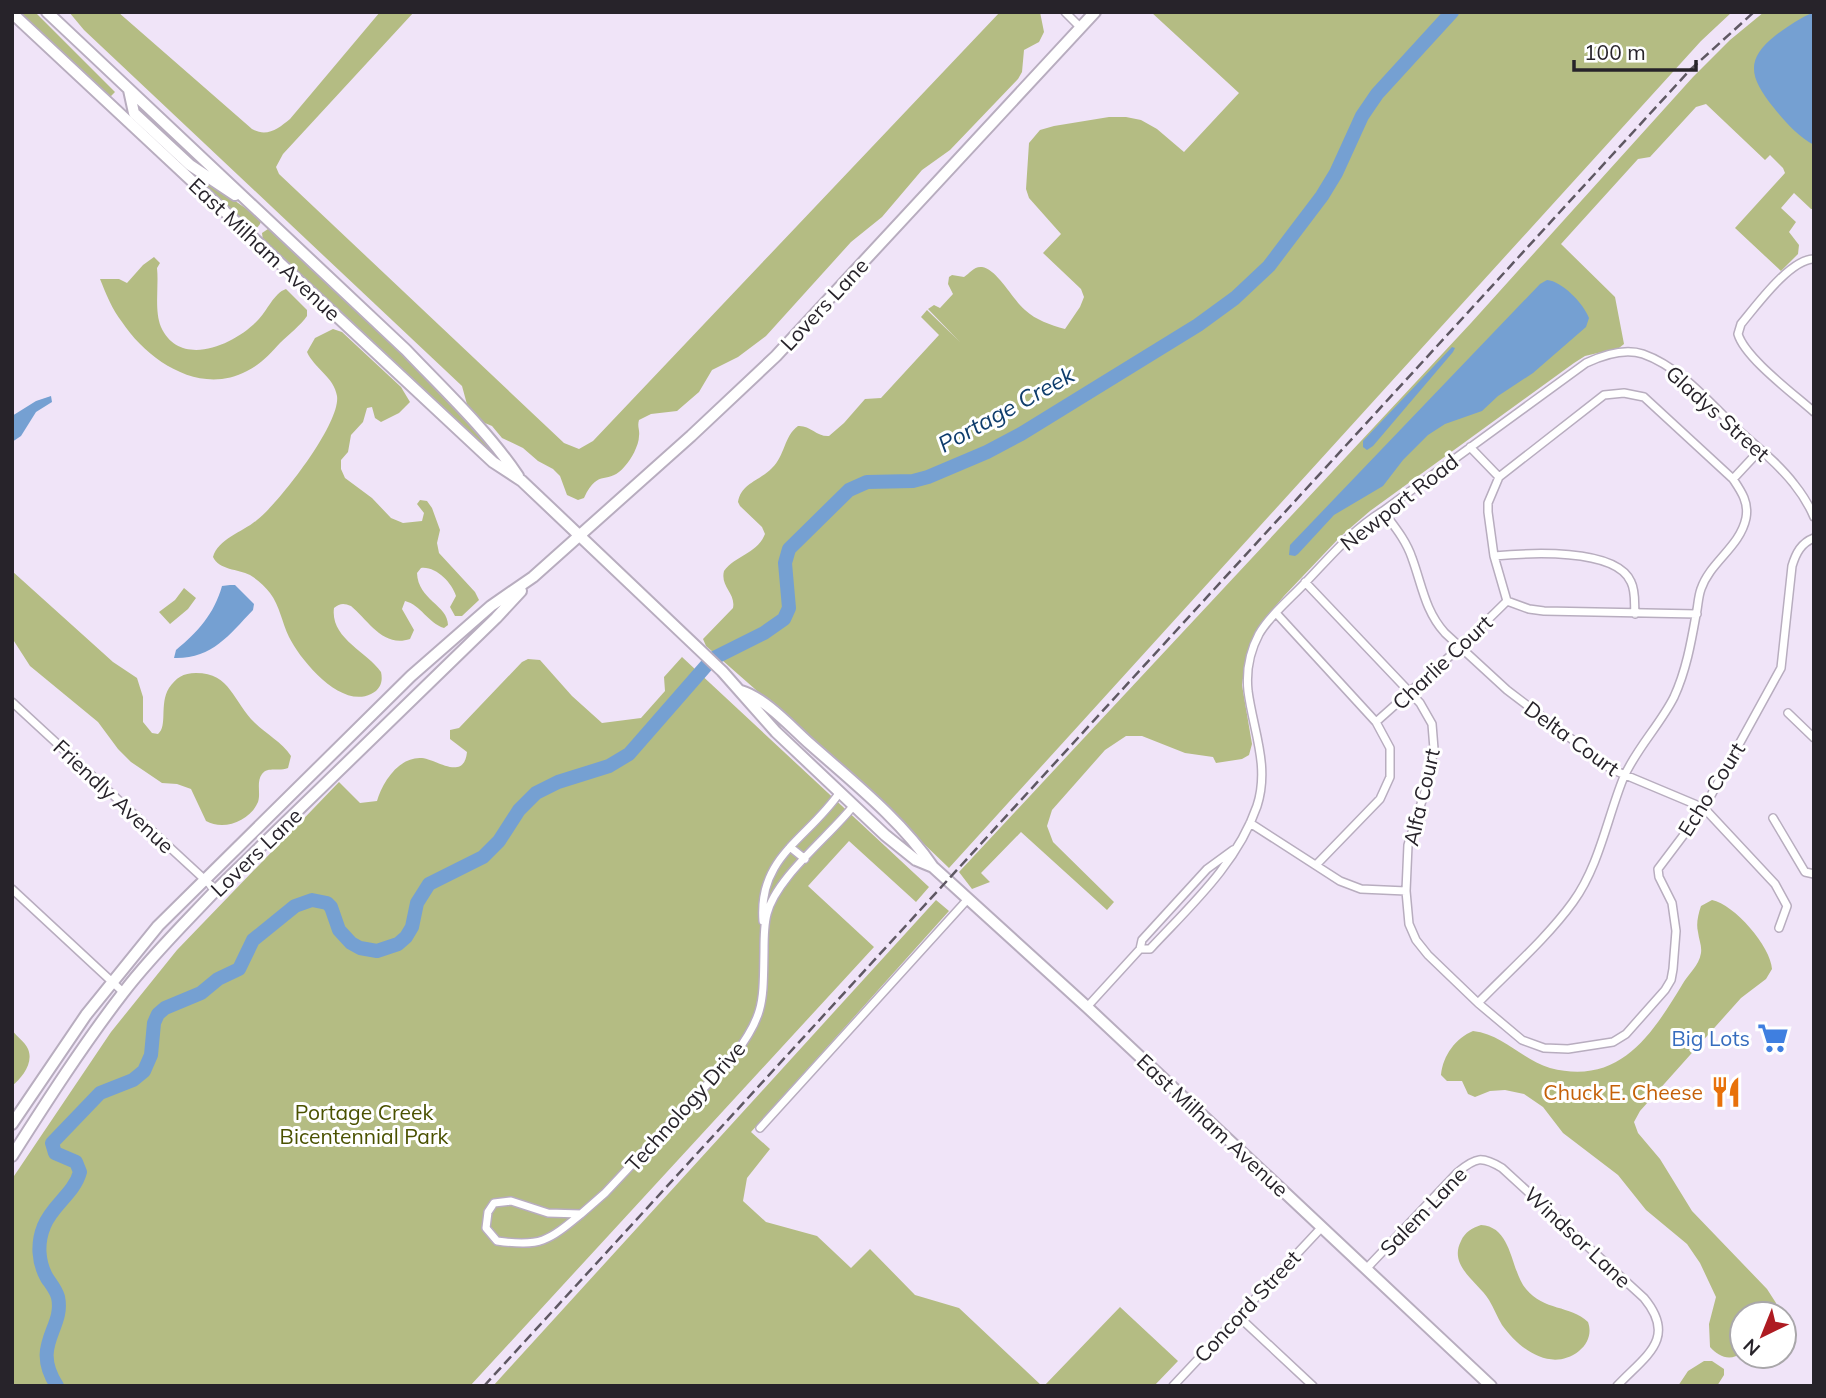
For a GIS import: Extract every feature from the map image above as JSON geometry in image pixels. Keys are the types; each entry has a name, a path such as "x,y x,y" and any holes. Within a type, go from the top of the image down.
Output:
{"street":[{"name":"East Milham Avenue","path":"47,12 414,358 498,449 522,481 741,691 746,701 776,732 916,860 933,867"},
{"path":"1065,12 1081,27"},
{"name":"Lovers Lane","path":"12,1156 63,1076 124,992 171,937 496,618 533,577 776,356 1095,12"},
{"name":"East Milham Avenue","path":"12,13 131,117 493,462 522,481"},
{"path":"129,90 131,117 190,165 251,203"},
{"path":"1814,260 1799,262 1738,329 1739,338 1756,360 1814,412"},
{"name":"Gladys Street","path":"1598,358 1633,353 1659,361 1690,386 1794,484 1814,517"},
{"name":"Newport Road","path":"1140,949 1150,949 1218,876 1238,847 1250,823 1261,789 1262,761 1247,674 1260,632 1276,612 1364,522 1383,511 1579,368 1598,358"},
{"name":"Gladys Street","path":"1499,477 1604,395 1612,393 1644,397 1733,479"},
{"path":"1470,447 1499,477"},
{"path":"1478,1003 1562,916 1590,872 1625,776 1673,698 1686,667 1700,591 1707,575 1730,549 1746,520 1743,492 1733,479 1760,450"},
{"name":"Charlie Court","path":"1499,477 1488,503 1488,512 1494,556 1507,601"},
{"name":"Delta Court","path":"1383,511 1402,537 1412,557 1424,599 1438,626 1497,681 1611,769 1704,808 1783,896 1787,906 1779,928"},
{"name":"Echo Court","path":"1478,1003 1522,1040 1544,1048 1594,1047 1613,1042 1626,1034 1671,981 1675,918 1672,902 1659,877 1658,869 1704,808 1781,668 1792,566 1805,541 1814,538"},
{"path":"1494,556 1534,552 1597,558 1613,564 1631,581 1635,614"},
{"name":"Lovers Lane","path":"12,1124 59,1053 112,981 158,926 411,676 491,606 533,577"},
{"name":"Alfa Court","path":"1305,582 1420,703 1432,724 1434,749 1427,785 1408,845 1406,891 1409,924 1416,940 1478,1003"},
{"name":"Charlie Court","path":"1376,722 1507,601"},
{"name":"Charlie Court","path":"1507,601 1544,611 1697,614"},
{"name":"Alfa Court","path":"1276,612 1376,722 1390,748 1390,777 1380,799 1316,865"},
{"name":"East Milham Avenue","path":"741,691 750,694 784,720 864,792 967,900 1087,1007 1491,1386"},
{"name":"Friendly Avenue","path":"12,702 216,890"},
{"path":"1788,713 1814,738"},
{"path":"764,939 761,904 766,882 782,855 840,792"},
{"name":"Technology Drive","path":"580,1214 548,1213 511,1201 494,1203 488,1212 486,1228 498,1241 525,1245 551,1239 605,1193 696,1097 749,1036 763,1001 767,913 776,895 854,805"},
{"path":"1773,818 1797,862 1805,872 1814,874"},
{"path":"1250,823 1340,881 1361,889 1406,891"},
{"path":"790,847 805,859"},
{"name":"Newport Road","path":"1087,1007 1140,949 1142,940 1207,869 1238,847"},
{"path":"12,889 124,992"},
{"path":"760,1128 967,900"},
{"name":"Salem Lane","path":"1366,1269 1458,1172 1482,1158"},
{"name":"Windsor Lane","path":"1482,1158 1502,1167 1644,1298 1657,1315 1659,1329 1656,1344 1617,1386"},
{"name":"Concord Street","path":"1172,1386 1322,1227"},
{"path":"1238,1316 1313,1386"}],"green space":[{"path":"20,12 35,12 115,92 110,97"},
{"path":"69,12 118,12 252,129 268,132 290,119 380,12 414,12 283,154 276,167 279,174 564,443 579,449 593,441 1000,12 1040,12 1044,32 1039,42 1024,50 1022,72 1018,79 950,150 922,170 882,217 851,242 766,336 738,357 712,370 699,392 677,411 651,414 639,420 638,444 627,463 614,475 594,482 584,498 578,500 567,495 560,476 553,469 523,448 502,438 492,426 480,421 468,408 462,386 84,30"},
{"path":"1151,12 1732,12 1701,41 949,868 845,768 706,646 703,639 733,608 732,598 723,577 724,571 757,546 765,534 762,527 738,502 743,490 776,463 790,435 798,426 829,436 865,399 881,398 939,335 921,317 927,310 960,342 928,309 934,305 940,308 953,294 948,284 949,277 964,277 979,267 988,269 1029,314 1065,329 1080,307 1084,297 1081,289 1043,253 1061,234 1029,198 1026,189 1029,143 1040,130 1109,117 1126,117 1141,120 1157,129 1184,152 1239,93"},
{"path":"1764,12 1814,12 1814,209 1794,193 1781,208 1796,222 1789,232 1799,245 1798,254 1781,271 1735,228 1785,173 1770,155 1765,160 1706,104 1696,107 1650,157 1638,159 1561,244 1615,297 1624,344 1619,348 1585,356 1574,363 1370,511 1341,536 1284,596 1259,626 1246,658 1242,685 1252,744 1249,755 1242,759 1216,763 1213,757 1185,753 1142,736 1126,736 1105,750 1052,810 1047,826 1053,842 1114,902 1107,910 1021,832 981,873 990,882 972,889 959,872 1471,323 1693,77 1730,40"},
{"path":"198,175 261,219 259,226 252,230 196,177"},
{"path":"268,229 399,350 492,449 489,451 263,241 262,233"},
{"path":"154,257 160,263 157,268 157,306 161,327 170,340 181,347 208,349 236,338 258,320 274,298 286,289 307,310 307,316 265,358 247,371 229,378 194,377 161,361 146,350 115,312 100,279 119,279 127,283"},
{"path":"333,329 342,332 401,387 410,402 399,413 381,422 375,418 372,407 367,408 363,422 351,435 348,452 341,460 345,478 372,498 391,518 403,523 422,521 424,513 417,504 420,500 427,501 440,530 437,543 439,553 475,592 479,600 462,616 455,616 450,607 456,596 451,586 438,573 421,568 417,573 422,590 443,612 448,625 444,628 438,626 416,606 405,601 402,609 414,630 410,639 400,641 392,640 377,631 351,606 342,604 334,608 334,619 343,636 381,672 381,682 377,690 359,697 335,689 312,670 295,647 276,603 264,586 250,575 229,569 213,557 220,545 267,511 307,462 329,424 336,408 335,389 307,352 315,338"},
{"path":"12,571 113,662 137,678 143,697 143,722 152,733 158,734 163,726 166,694 180,677 191,673 208,674 224,683 255,723 291,756 288,768 267,770 262,774 259,780 258,802 249,814 228,824 206,821 191,789 162,783 131,762 98,722 30,666 12,638"},
{"path":"184,588 196,598 188,609 170,624 159,612 175,600"},
{"name":"Portage Creek Bicentennial Park","path":"682,657 929,887 916,902 849,841 808,886 874,947 470,1386 12,1386 12,1179 111,1032 177,950 339,782 360,803 377,801 387,779 406,761 422,758 449,767 461,766 467,752 450,739 450,730 459,728 522,662 528,659 540,660 572,696 602,723 641,718 665,691 664,677"},
{"path":"936,900 949,911 751,1132 770,1149 747,1178 743,1201 766,1222 817,1236 851,1268 870,1249 915,1295 959,1308 1042,1386 493,1386"},
{"path":"1712,900 1731,909 1758,939 1772,969 1766,979 1741,998 1640,1111 1634,1122 1638,1133 1660,1159 1692,1211 1767,1289 1774,1300 1728,1300 1728,1357 1721,1356 1710,1347 1709,1324 1716,1297 1700,1263 1687,1244 1646,1210 1618,1175 1563,1133 1543,1107 1524,1094 1505,1090 1490,1091 1475,1097 1468,1094 1462,1081 1447,1081 1441,1075 1451,1048 1473,1031 1494,1037 1550,1068 1574,1072 1595,1070 1614,1063 1645,1038 1696,966 1701,950 1697,926 1701,906"},
{"path":"12,1030 28,1049 29,1060 26,1070 12,1086"},
{"path":"1481,1225 1499,1233 1505,1241 1521,1281 1533,1296 1588,1322 1588,1338 1579,1351 1558,1360 1547,1359 1526,1350 1502,1325 1489,1300 1466,1273 1458,1258 1463,1238 1469,1231"},
{"path":"1120,1307 1178,1361 1154,1386 1044,1386"},
{"path":"1704,1361 1712,1361 1724,1369 1724,1375 1717,1386 1678,1386 1688,1371"}],"water":[{"path":"1814,12 1814,145 1792,128 1774,108 1760,87 1754,70 1755,61 1766,44 1790,25"},
{"path":"1547,280 1559,284 1577,300 1589,318 1586,327 1533,373 1498,396 1482,411 1445,424 1428,435 1403,460 1383,486 1334,515 1298,554 1289,555 1290,545 1540,284"},
{"path":"1452,347 1455,348 1453,352 1373,446 1367,450 1363,447 1363,441"},
{"path":"51,396 52,402 36,412 21,436 12,442 12,416 36,401"},
{"path":"235,585 254,604 253,610 227,637 209,650 199,655 174,658 176,650 210,614 222,586"}],"waterway":[{"name":"Portage Creek","path":"57,1386 50,1371 47,1348 57,1318 58,1297 44,1272 40,1246 48,1219 73,1187 80,1172 76,1162 55,1153 52,1143 100,1093 133,1080 144,1071 151,1055 154,1023 158,1014 165,1008 201,993 218,979 239,969 253,940 295,906 312,900 327,903 339,930 360,948 377,951 398,944 412,927 417,903 429,884 483,857 499,841 519,810 536,793 558,782 609,766 629,754 712,659 764,633 784,619 789,608 785,563 789,549 849,490 867,482 913,481 928,477 987,452 1021,434 1198,325 1235,298 1269,266 1322,196 1336,173 1362,116 1377,94 1452,12"}],"railway":[{"path":"484,1386 1690,70 1754,12"}],"place":[{"name":"Big Lots","path":"1773,1038"},
{"name":"Chuck E. Cheese","path":"1726,1092"}]}
